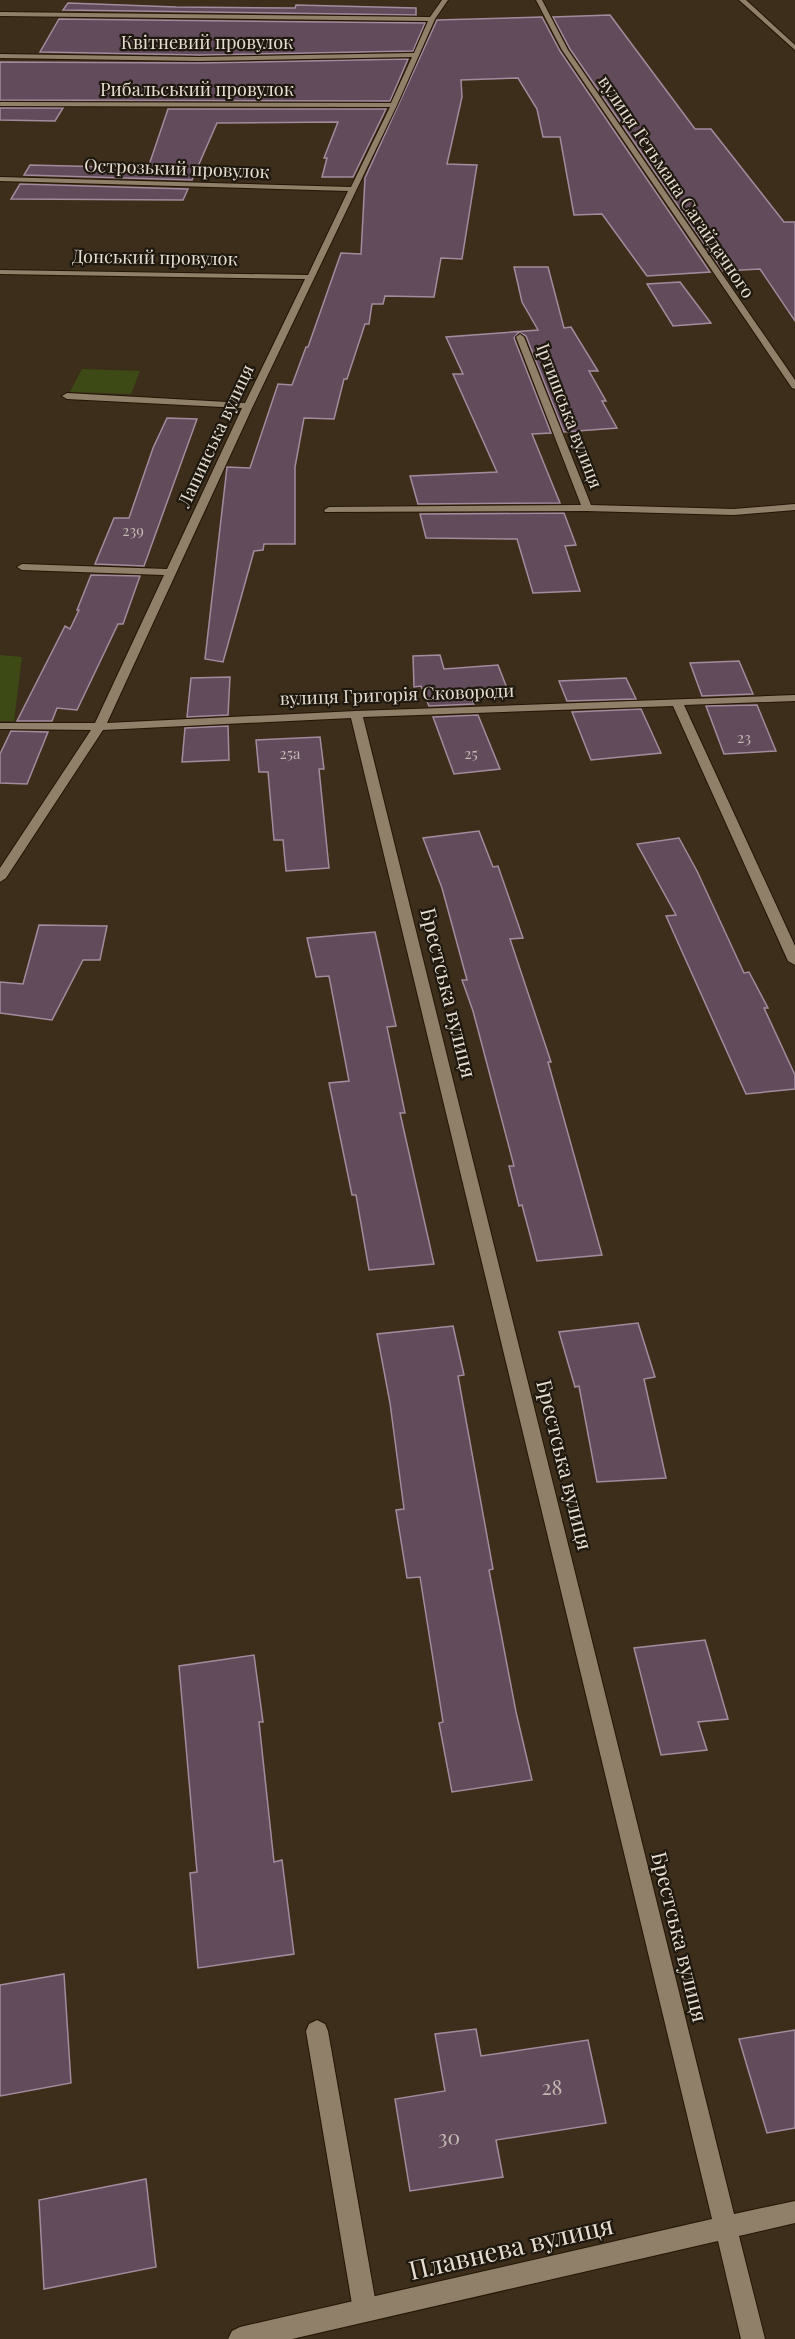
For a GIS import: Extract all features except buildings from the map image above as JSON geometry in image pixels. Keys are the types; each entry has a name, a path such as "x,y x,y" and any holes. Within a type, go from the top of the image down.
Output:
{"street":[{"name":"Лапинська вулиця","path":"0,878 99,727 248,406 394,105 432,19 446,0"},
{"name":"вулиця Гетьмана Сагайдачного","path":"539,0 566,50 758,335 795,386"},
{"path":"742,0 795,48"},
{"path":"0,14 432,19"},
{"name":"Квітневий провулок","path":"0,56 198,60 415,55"},
{"name":"Рибальський провулок","path":"0,104 394,105"},
{"name":"Острозький провулок","path":"0,179 354,189"},
{"name":"Донський провулок","path":"0,272 310,277"},
{"name":"Іртишська вулиця","path":"520,337 587,508"},
{"path":"67,396 248,406"},
{"path":"329,510 587,508 734,512 795,507"},
{"path":"22,567 170,572"},
{"name":"вулиця Григорія Сковороди","path":"0,726 99,727 356,714 795,698"},
{"path":"677,702 795,961"},
{"name":"Брестська вулиця","path":"356,714 728,2228 753,2339"},
{"path":"317,2031 365,2310"},
{"name":"Плавнева вулиця","path":"240,2339 795,2212"}],"green space":[{"path":"82,369 140,371 131,394 70,392"},
{"path":"0,655 22,657 14,721 0,721"}]}
